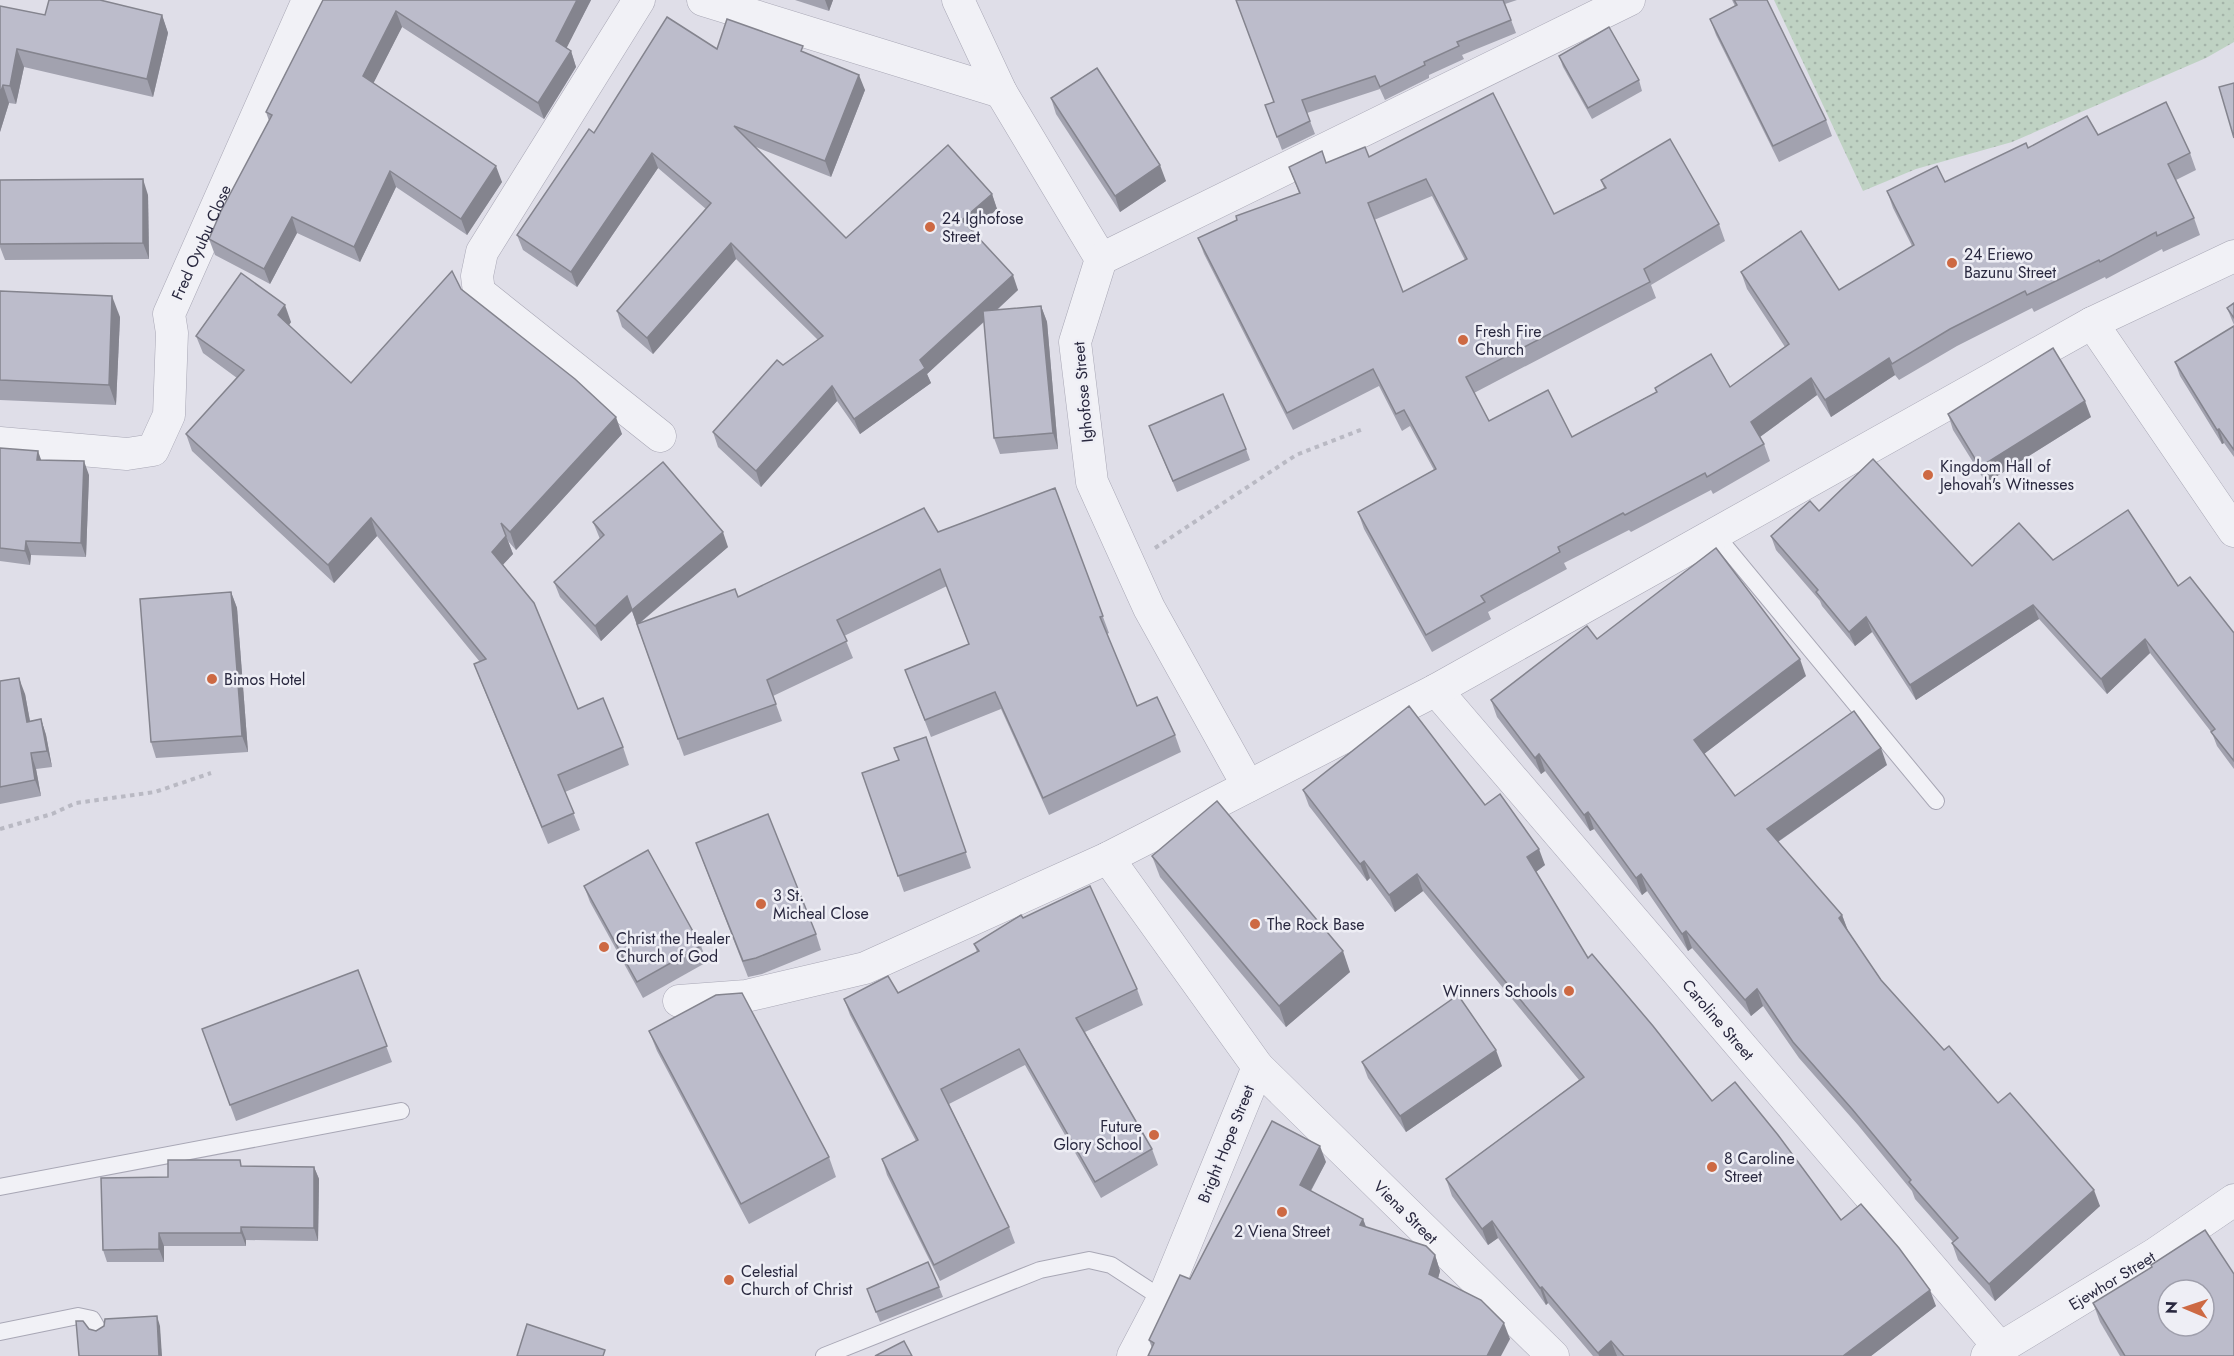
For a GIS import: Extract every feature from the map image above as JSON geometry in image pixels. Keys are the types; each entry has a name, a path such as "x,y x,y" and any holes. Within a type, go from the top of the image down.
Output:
{"street":[{"name":"Fred Oyubu Close","path":"0,443 127,454 153,450 170,415 172,333 169,314 308,0"},
{"path":"639,0 482,252 477,276 479,292 660,436"},
{"path":"703,0 1001,92"},
{"path":"958,0 1001,92 1101,259 1629,0"},
{"path":"679,1001 746,996 865,968 1108,858 1436,690 2092,323 2234,256"},
{"name":"Ighofose Street","path":"1101,259 1075,342 1092,482 1149,609 1248,786"},
{"path":"2092,323 2234,531"},
{"name":"Caroline Street","path":"1436,690 1994,1352"},
{"name":"Bright Hope Street","path":"1108,858 1258,1067 1163,1299 1133,1356"},
{"name":"Viena Street","path":"1258,1067 1537,1349"},
{"name":"Ejewhor Street","path":"1994,1352 2155,1254 2234,1200"}],"lane":[{"path":"1715,534 1935,801"},
{"path":"0,1187 401,1111"},
{"path":"824,1356 1040,1270 1089,1260 1111,1265 1163,1299"},
{"path":"0,1332 78,1316 92,1319 99,1331"}],"path":[{"path":"1130,565 1296,455 1363,429"},
{"path":"0,829 52,814 76,803 155,792 211,773"}],"green space":[{"path":"1774,0 2234,0 2234,42 2206,58 2012,142 1916,169 1863,191"}],"building":[{"path":"49,0 100,0 162,15 147,79 17,49 10,86 3,85 0,94 0,6 45,15"},
{"path":"323,0 577,0 556,41 571,51 538,103 396,11 363,76 496,166 461,219 390,171 354,247 292,217 264,269 209,239 221,211 272,115 266,112"},
{"path":"1236,0 1503,0 1511,20 1457,42 1459,46 1424,62 1425,65 1380,87 1375,76 1302,100 1310,121 1277,137 1265,105 1274,102"},
{"path":"1734,0 1767,0 1826,120 1773,146 1710,19 1737,5"},
{"path":"667,17 717,49 727,19 803,46 801,51 859,75 825,161 734,126 846,238 948,145 992,194 962,220 1013,275 920,360 925,368 854,419 832,386 756,471 713,432 777,360 783,365 823,336 731,243 647,338 617,311 711,203 652,153 571,272 517,235 589,129 594,133"},
{"path":"1609,27 1639,80 1588,108 1559,56"},
{"path":"1097,68 1160,165 1115,196 1051,98"},
{"path":"2234,83 2234,138 2219,87"},
{"path":"1493,93 1554,214 1606,188 1601,180 1670,139 1719,224 1644,269 1650,282 1466,377 1489,421 1548,390 1572,437 1657,392 1655,388 1711,354 1730,387 1789,344 1741,272 1801,231 1839,290 1914,245 1887,191 1937,166 1945,182 2026,143 2028,148 2087,116 2098,135 2166,102 2190,153 2168,164 2194,218 2157,236 2156,232 2100,262 2099,260 2027,295 2025,291 1950,329 1892,364 1889,358 1825,400 1811,378 1751,422 1764,444 1707,477 1705,473 1558,547 1560,552 1481,596 1485,602 1426,635 1358,512 1436,469 1404,410 1396,414 1373,369 1287,413 1198,238 1237,220 1236,216 1300,193 1289,167 1322,151 1326,163 1365,147 1369,157","holes":["1426,179 1467,259 1403,292 1368,203"]},
{"path":"143,179 143,243 0,244 0,180"},
{"path":"452,271 461,289 575,379 616,417 510,532 501,523 506,536 492,552 534,603 578,709 603,698 623,747 558,775 574,813 542,827 474,664 486,659 371,518 328,565 186,434 244,370 196,336 241,273 285,305 278,315 351,383"},
{"path":"0,291 112,296 109,385 0,380"},
{"path":"2234,303 2234,318 2227,308"},
{"path":"1041,306 1053,433 994,438 983,311"},
{"path":"2234,326 2234,450 2219,429 2217,430 2175,362"},
{"path":"2053,348 2085,401 1980,467 1948,414"},
{"path":"1223,394 1246,449 1173,481 1149,426"},
{"path":"0,448 38,451 37,460 84,461 81,543 26,541 25,551 0,548"},
{"path":"1873,459 1972,566 2019,523 2053,560 2128,510 2178,586 2190,577 2234,633 2234,761 2211,732 2215,729 2145,639 2101,679 2033,605 1910,685 1866,617 1849,632 1816,592 1818,590 1771,536 1810,501 1819,511"},
{"path":"663,462 723,532 632,610 627,596 595,626 554,582 604,535 593,522"},
{"path":"1055,488 1103,616 1100,617 1137,706 1157,697 1175,735 1043,798 995,692 925,720 905,670 969,644 940,569 837,620 847,641 767,680 776,704 678,739 637,624 735,589 738,597 924,508 938,532"},
{"path":"1716,548 1800,659 1694,740 1735,796 1854,711 1881,748 1767,829 1842,915 1839,918 1881,980 1944,1050 1949,1046 1998,1103 2010,1093 2094,1190 1989,1284 1952,1243 1958,1238 1909,1182 1911,1180 1852,1109 1793,1042 1757,989 1745,1000 1686,931 1682,934 1641,874 1636,878 1588,812 1584,815 1539,754 1535,758 1491,700 1587,626 1597,639"},
{"path":"231,592 242,736 151,742 140,599"},
{"path":"19,678 27,722 41,719 47,751 31,753 35,780 0,787 0,681"},
{"path":"1409,706 1485,805 1500,794 1539,849 1527,857 1588,958 1592,954 1712,1101 1735,1082 1778,1135 1841,1220 1861,1204 1899,1248 1930,1290 1843,1356 1624,1356 1611,1341 1598,1353 1542,1287 1540,1288 1492,1221 1482,1229 1446,1179 1584,1077 1417,874 1389,895 1364,861 1360,864 1303,790"},
{"path":"926,737 966,852 898,876 862,773 899,760 894,748"},
{"name":"The Rock Base","path":"1217,801 1343,951 1279,1006 1152,856"},
{"name":"3 St. Micheal Close","path":"768,814 816,934 743,961 696,843"},
{"path":"648,850 701,946 637,982 584,886"},
{"path":"1090,886 1137,989 1076,1018 1152,1149 1095,1182 1019,1049 941,1089 1009,1227 934,1265 882,1159 918,1140 844,999 888,976 898,993 979,951 974,944 1021,915 1023,918"},
{"path":"358,970 387,1046 230,1105 202,1029"},
{"path":"742,993 829,1157 741,1204 649,1031 716,995"},
{"path":"1458,995 1496,1050 1400,1116 1362,1062"},
{"path":"1272,1121 1320,1146 1300,1185 1363,1219 1360,1225 1426,1246 1435,1255 1429,1274 1481,1300 1504,1323 1487,1356 1148,1356 1154,1343 1149,1340 1180,1275 1190,1279"},
{"path":"168,1160 240,1160 241,1166 314,1167 314,1228 241,1227 241,1233 159,1233 159,1249 103,1250 101,1178 168,1177"},
{"path":"2205,1230 2234,1274 2234,1356 2125,1356 2093,1303 2152,1267 2151,1265"},
{"path":"928,1262 939,1287 876,1312 867,1289"},
{"path":"157,1316 159,1356 79,1356 76,1321 83,1321 89,1329 96,1331 104,1326 105,1319"},
{"path":"527,1324 605,1350 603,1356 517,1356"},
{"path":"904,1341 912,1356 875,1356"}],"place":[{"name":"24 Ighofose Street","path":"930,227"},
{"name":"24 Eriewo Bazunu Street","path":"1952,263"},
{"name":"Fresh Fire Church","path":"1463,340"},
{"name":"Kingdom Hall of Jehovah's Witnesses","path":"1928,475"},
{"name":"Bimos Hotel","path":"212,679"},
{"name":"3 St. Micheal Close","path":"761,904"},
{"name":"The Rock Base","path":"1255,924"},
{"name":"Christ the Healer Church of God","path":"604,947"},
{"name":"Winners Schools","path":"1569,991"},
{"name":"Future Glory School","path":"1154,1135"},
{"name":"8 Caroline Street","path":"1712,1167"},
{"name":"2 Viena Street","path":"1282,1212"},
{"name":"Celestial Church of Christ","path":"729,1280"}]}
